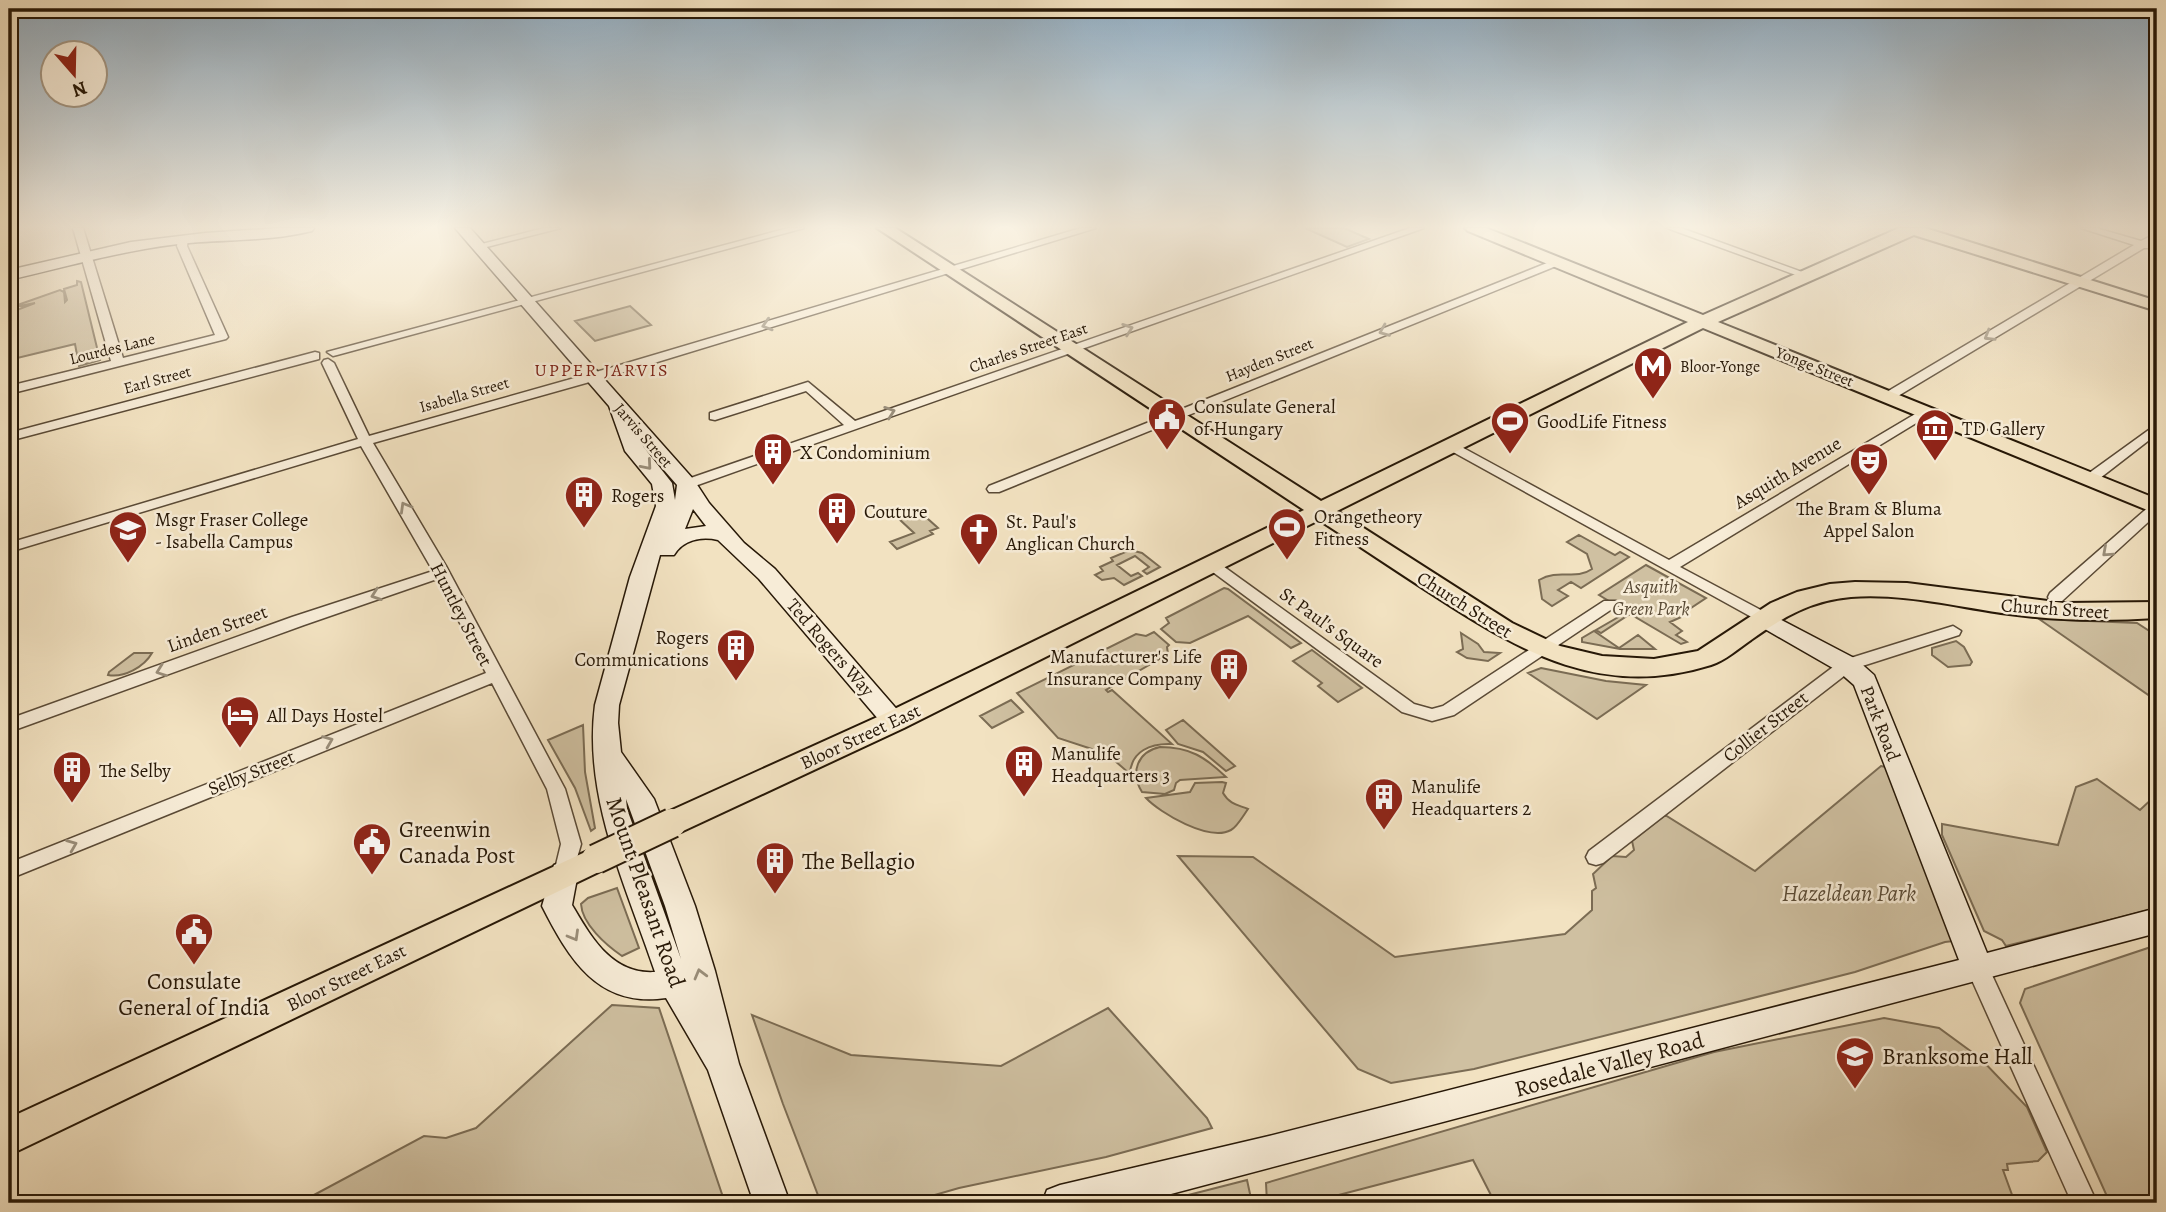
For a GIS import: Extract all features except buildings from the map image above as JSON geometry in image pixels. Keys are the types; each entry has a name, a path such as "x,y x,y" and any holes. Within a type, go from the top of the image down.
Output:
{"main road":[{"name":"Jarvis Street","path":"513,285 687,484"},
{"name":"Church Street","path":"972,285 1503,629 1541,650 1617,667 1673,667 1706,658 1803,598 1844,591 1953,596 2040,609 2112,613 2157,609"},
{"name":"Yonge Street","path":"1613,285 2157,507"},
{"name":"Bloor Street East","path":"9,1137 565,873 894,721 1704,321 1788,285"},
{"path":"2089,285 2157,306"},
{"name":"Mount Pleasant Road","path":"617,404 635,451 662,484 666,506 641,577 607,705 605,723 613,809 674,983 722,1064"},
{"name":"Mount Pleasant Road","path":"629,621 653,580 670,542 685,504 687,484"},
{"name":"Ted Rogers Way","path":"687,484 726,536 767,574 894,721"},
{"name":"Ted Rogers Way","path":"687,484 709,494 749,541 767,574"},
{"path":"670,542 698,532 726,536"},
{"name":"Church Street","path":"1953,596 1999,593 2157,609"},
{"name":"Park Road","path":"1766,620 1847,665 1860,674 1868,686 1915,814 1978,970"},
{"name":"Mount Pleasant Road","path":"607,751 640,799 680,906 700,971 722,1064 772,1203"},
{"path":"565,873 557,906 582,949 594,963 607,974 632,985 643,987 674,983"},
{"name":"Rosedale Valley Road","path":"1060,1203 1219,1168 1618,1060 1978,970 2157,921"}],"street":[{"path":"95,285 118,363"},
{"name":"Lourdes Lane","path":"9,390 222,337 199,285"},
{"path":"526,300 585,285"},
{"name":"Isabella Street","path":"9,548 140,506 901,285"},
{"name":"Charles Street East","path":"687,484 1256,285"},
{"name":"Hayden Street","path":"994,489 1501,285"},
{"path":"1889,396 2077,285"},
{"name":"Huntley Street","path":"526,300 331,358 365,441 440,573 556,789 571,844 565,873"},
{"name":"Earl Street","path":"9,437 315,356"},
{"path":"715,416 808,386 852,425"},
{"name":"Asquith Avenue","path":"1669,567 1927,411"},
{"path":"2090,479 2157,428"},
{"name":"Park Road","path":"1451,447 1766,620"},
{"path":"2056,597 2157,507"},
{"name":"St Paul's Square","path":"1211,564 1408,708 1432,715 1448,711 1541,650"},
{"name":"Linden Street","path":"9,726 298,621 440,573"},
{"path":"1541,650 1610,605"},
{"name":"Collier Street","path":"1596,857 1847,665 1953,631"},
{"name":"Selby Street","path":"9,871 494,676"},
{"name":"Park Road","path":"1978,970 2085,1203"}],"green space":[{"path":"82,285 100,360 79,366 75,344 9,360 9,313 35,303 9,308 60,290 64,292 65,302 67,300 64,289"},
{"path":"630,306 651,325 595,341 575,321"},
{"path":"918,510 938,528 930,531 933,534 897,549 890,542 914,533 898,518"},
{"path":"1579,535 1615,555 1620,552 1629,557 1581,588 1571,582 1558,590 1568,596 1552,606 1542,599 1539,580 1553,575 1579,574 1592,569 1587,554 1567,542"},
{"path":"1130,550 1142,553 1160,567 1147,574 1143,571 1149,567 1135,556 1117,565 1131,576 1138,573 1142,576 1124,585 1114,578 1102,580 1095,575 1103,571 1100,567 1113,561 1111,558"},
{"name":"Asquith Green Park","path":"1646,565 1706,598 1685,612 1688,614 1670,622 1682,631 1676,635 1687,642 1681,644 1630,614 1601,633 1596,630 1627,612 1599,595"},
{"path":"1224,588 1301,643 1291,648 1248,616 1190,643 1176,642 1161,629 1169,623 1166,618"},
{"path":"2039,619 2137,623 2157,636 2157,701"},
{"path":"1594,631 1619,648 1638,635 1655,649 1620,649 1582,642 1582,638"},
{"path":"1154,632 1169,645 1168,654 1106,690 1112,690 1172,744 1150,747 1138,754 1130,774 1107,754 1058,738 1017,693 1136,634 1146,636"},
{"path":"1461,633 1478,644 1484,652 1500,653 1488,661 1467,658 1457,652 1463,649"},
{"path":"1956,641 1964,647 1972,662 1970,665 1948,667 1932,655 1932,648"},
{"path":"1312,650 1362,688 1338,702 1318,686 1322,683 1293,661"},
{"path":"134,653 152,653 144,663 133,670 120,675 108,675 109,672"},
{"path":"1541,668 1606,681 1646,685 1597,719 1528,673"},
{"path":"1011,700 1023,712 992,728 980,716"},
{"path":"1183,720 1235,766 1226,771 1203,752 1178,744 1166,730"},
{"path":"583,725 585,772 595,828 591,831 575,788 548,740"},
{"path":"1160,747 1196,754 1226,777 1180,780 1174,790 1165,794 1142,792 1136,771 1138,764 1146,753"},
{"name":"Hazeldean Park","path":"1881,766 1890,768 1954,941 1855,972 1474,1069 1391,1083 1358,1069 1178,856 1253,857 1395,957 1565,934 1592,910 1592,891 1596,888 1593,874 1612,856 1626,857 1634,850 1632,841 1665,815 1755,871"},
{"path":"2097,779 2140,810 2157,794 2157,908 2006,946 2002,940 1984,931 1942,835 1942,824 2058,845 2076,787"},
{"path":"1195,783 1226,783 1223,793 1229,800 1248,809 1233,829 1222,833 1186,824 1162,811 1146,798 1190,792"},
{"path":"617,888 639,948 622,956 590,926 582,912 581,904 588,898"},
{"path":"2157,945 2157,1203 2110,1203 2020,1003 2025,989"},
{"path":"612,1005 659,1008 725,1203 299,1203 424,1136 446,1138 476,1128"},
{"path":"1108,1008 1207,1118 1212,1128 1106,1157 959,1188 907,1203 821,1203 752,1015 851,1055 1001,1066"},
{"name":"Branksome Hall","path":"1884,1018 1939,1028 1980,1058 2027,1107 2047,1152 2038,1161 2007,1164 2008,1170 2003,1170 2015,1203 1495,1203 1473,1160 1308,1203 1267,1203 1266,1183 1714,1052"},
{"path":"1247,1180 1252,1203 1157,1203"}],"place":[{"name":"Bloor-Yonge","path":"1653,400"},
{"name":"Consulate General of Hungary","path":"1167,451"},
{"name":"GoodLife Fitness","path":"1510,455"},
{"name":"TD Gallery","path":"1935,462"},
{"name":"X Condominium","path":"773,486"},
{"name":"The Bram & Bluma Appel Salon","path":"1869,496"},
{"name":"Rogers","path":"584,529"},
{"name":"Couture","path":"837,545"},
{"name":"Orangetheory Fitness","path":"1287,561"},
{"name":"Msgr Fraser College - Isabella Campus","path":"128,564"},
{"name":"St. Paul's Anglican Church","path":"979,566"},
{"name":"Rogers Communications","path":"736,682"},
{"name":"Manufacturer's Life Insurance Company","path":"1229,701"},
{"name":"All Days Hostel","path":"240,749"},
{"name":"Manulife Headquarters 3","path":"1024,798"},
{"name":"The Selby","path":"72,804"},
{"name":"Manulife Headquarters 2","path":"1384,831"},
{"name":"Greenwin Canada Post","path":"372,876"},
{"name":"The Bellagio","path":"775,895"},
{"name":"Consulate General of India","path":"194,966"},
{"name":"Branksome Hall","path":"1855,1090"}],"district":[{"name":"UPPER JARVIS","path":"602,370"}]}
